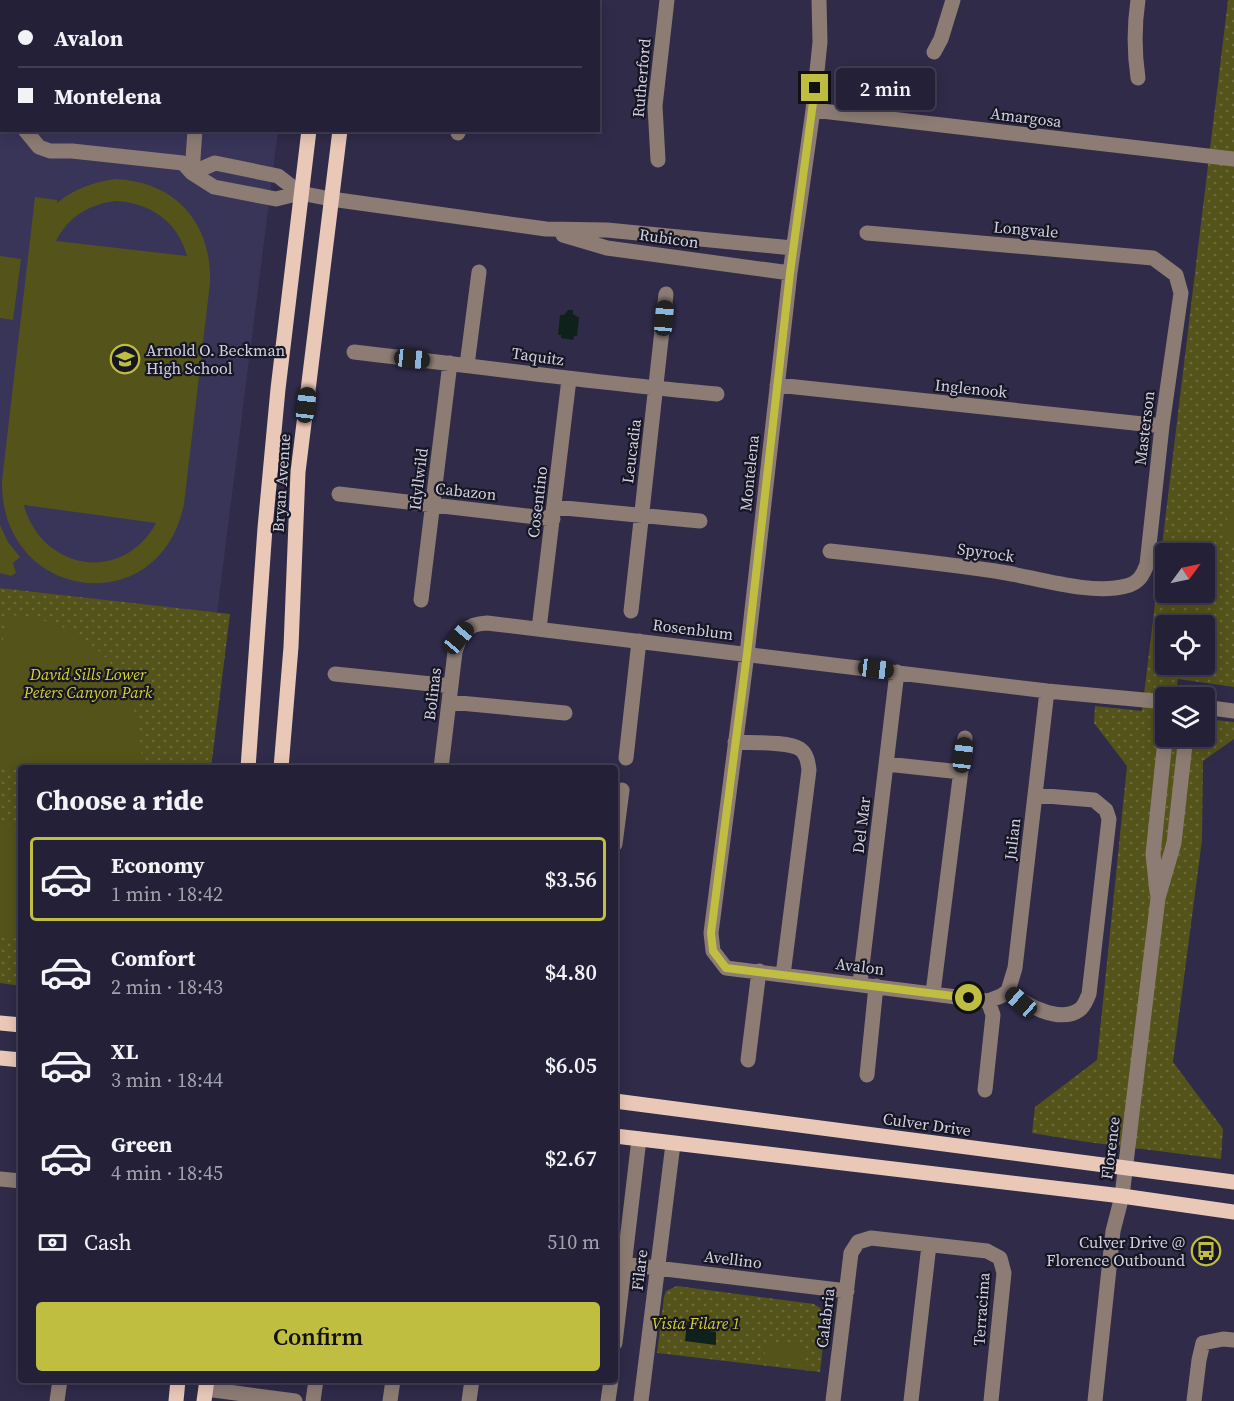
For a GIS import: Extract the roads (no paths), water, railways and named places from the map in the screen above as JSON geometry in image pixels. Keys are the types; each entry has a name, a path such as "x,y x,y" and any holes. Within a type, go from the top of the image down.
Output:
{"main road":[{"name":"Bryan Avenue","path":"248,765 265,528 278,389 309,132"},
{"name":"Bryan Avenue","path":"281,765 291,647 298,472 340,132"},
{"path":"0,1023 18,1025"},
{"path":"0,1058 18,1060"},
{"name":"Culver Drive","path":"618,1101 1234,1182"},
{"path":"618,1136 1122,1196 1234,1212"},
{"path":"176,1401 178,1383"}],"street":[{"name":"Rutherford","path":"658,160 655,106 667,0"},
{"name":"Montelena","path":"713,951 711,933 747,654 793,248 813,110 819,42 819,0"},
{"path":"934,52 941,39 953,0"},
{"path":"1138,0 1134,51 1138,78"},
{"name":"Amargosa","path":"813,110 1234,159"},
{"path":"27,132 39,147 50,151 72,151 183,163 214,187 276,199 300,193"},
{"path":"192,172 195,132"},
{"path":"192,172 215,164 278,176 300,193"},
{"name":"Rubicon","path":"300,193 546,230 607,230 793,248"},
{"name":"Rubicon","path":"546,230 607,248 790,273"},
{"name":"Longvale","path":"867,233 1153,258 1176,275"},
{"path":"467,365 479,272"},
{"name":"Masterson","path":"1136,583 1147,564 1162,426 1181,293 1176,275"},
{"name":"Leucadia","path":"631,611 666,294"},
{"name":"Taquitz","path":"354,352 569,379 717,394"},
{"name":"Idyllwild","path":"421,600 450,363"},
{"name":"Cosentino","path":"539,629 569,379"},
{"name":"Inglenook","path":"777,385 1162,426"},
{"name":"Cabazon","path":"339,494 433,506 700,521"},
{"name":"Spyrock","path":"830,550 996,571 1086,587 1106,589 1136,583"},
{"name":"Rosenblum","path":"467,628 487,623 1047,691 1155,701"},
{"name":"Bolinas","path":"441,765 459,638 467,628"},
{"path":"626,758 639,641"},
{"name":"Del Mar","path":"860,983 897,672"},
{"path":"334,674 564,713"},
{"name":"Julian","path":"1008,991 1015,968 1047,691"},
{"path":"1215,708 1234,711"},
{"path":"933,993 965,738"},
{"path":"735,742 793,746 802,750 808,759 809,770 783,975"},
{"name":"Florence","path":"1158,898 1153,854 1164,747"},
{"name":"Florence","path":"1095,1401 1113,1231 1122,1196 1158,898 1174,843 1185,747"},
{"path":"886,764 961,772"},
{"path":"618,821 622,790"},
{"path":"985,1090 993,1015 988,1001 1008,991 1021,1002 1036,1010 1067,1015 1078,1011 1085,1004 1089,994 1109,819 1106,810 1094,801 1035,795"},
{"name":"Avalon","path":"713,951 726,968 860,983 988,1001"},
{"path":"747,1060 759,971"},
{"path":"867,1075 876,986"},
{"name":"Filare","path":"618,1296 620,1264 639,1139"},
{"name":"Filare","path":"641,1401 673,1144"},
{"path":"0,1179 18,1181"},
{"name":"Terracima","path":"858,1242 871,1238 987,1251 1000,1258 1004,1273 991,1401"},
{"name":"Calabria","path":"833,1401 851,1253 858,1242"},
{"path":"910,1401 929,1245"},
{"name":"Avellino","path":"620,1264 847,1291"},
{"path":"1194,1401 1203,1343 1223,1339 1234,1340"},
{"path":"57,1401 60,1383"},
{"path":"313,1401 316,1383"},
{"path":"390,1401 393,1383"},
{"path":"469,1401 472,1383"},
{"path":"608,1401 611,1383"},
{"path":"206,1390 295,1401"}],"place":[{"name":"Arnold O. Beckman High School","path":"125,359"},
{"name":"Culver Drive @ Florence Outbound","path":"1206,1251"}],"park label":[{"name":"David Sills Lower Peters Canyon Park","path":"88,683"},
{"name":"Vista Filare 1","path":"696,1323"}]}
